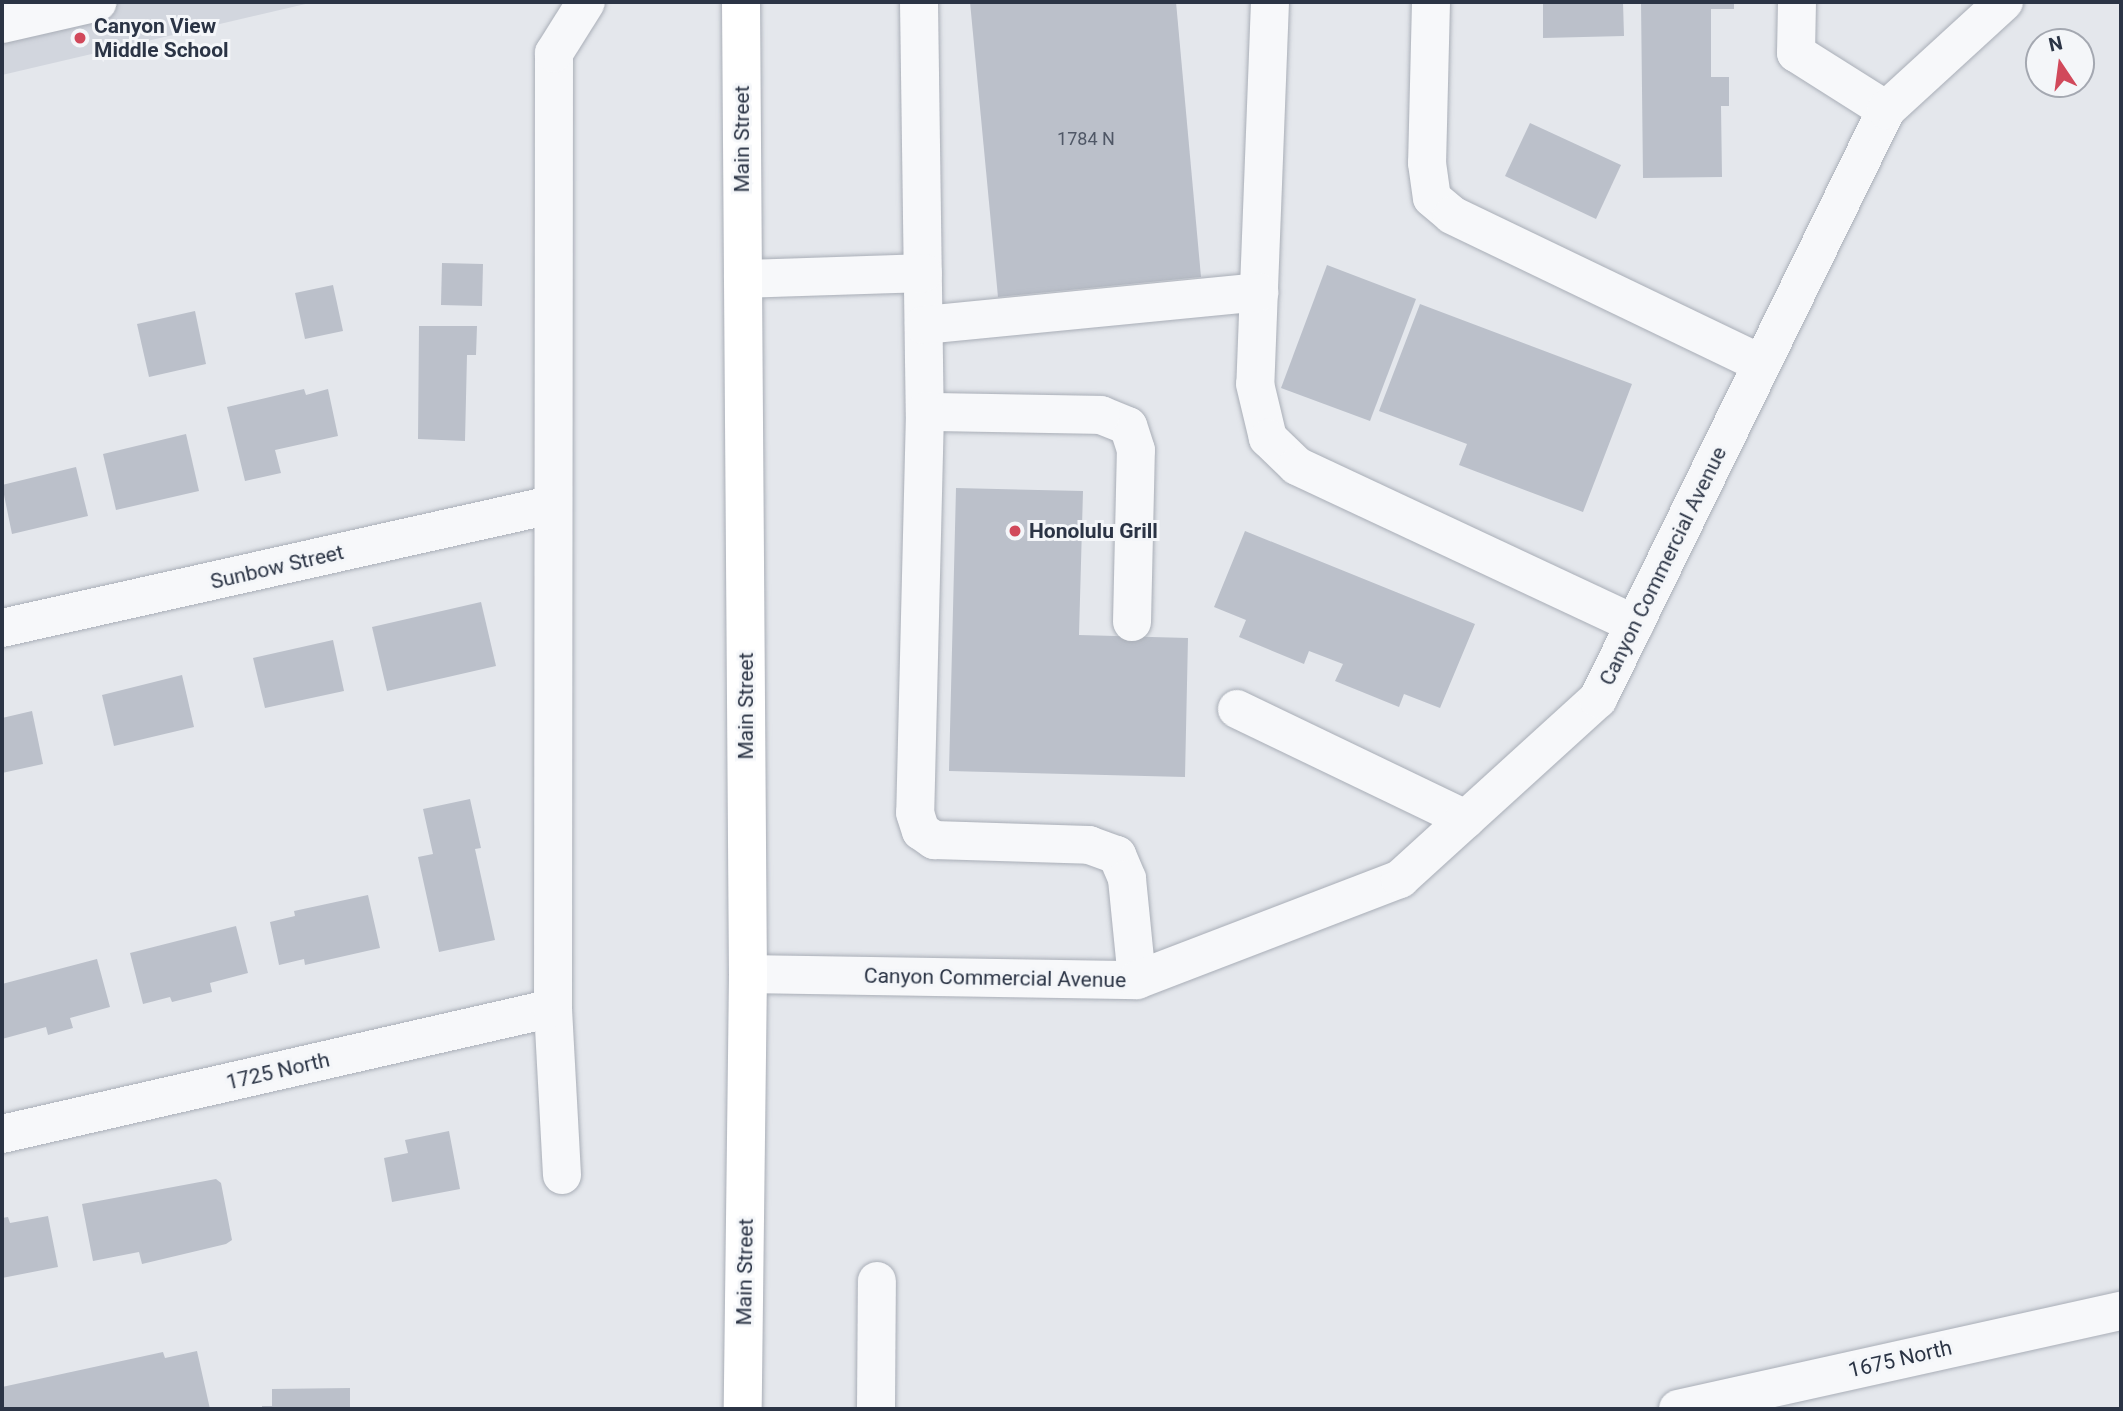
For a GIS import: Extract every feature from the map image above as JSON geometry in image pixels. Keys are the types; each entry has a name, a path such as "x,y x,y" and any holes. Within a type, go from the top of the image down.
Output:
{"main road":[{"name":"Main Street","path":"741,2 748,974 743,1409"}],"street":[{"path":"2,24 98,2"},
{"path":"562,1175 553,1008 551,505 554,53 586,2"},
{"path":"919,2 925,412 915,813 921,831 934,840 1089,845 1117,855 1127,879 1137,980"},
{"path":"1270,2 1255,384 1268,438 1297,466 1635,624"},
{"path":"1431,2 1427,163 1432,198 1452,215 1761,364"},
{"path":"1797,2 1796,53 1886,110"},
{"name":"Canyon Commercial Avenue","path":"748,974 1137,980 1400,879 1598,699 1886,110 2004,2"},
{"path":"743,279 923,273"},
{"path":"924,325 1259,292"},
{"path":"925,412 1101,415 1128,426 1136,450 1132,622"},
{"name":"Sunbow Street","path":"2,628 551,505"},
{"path":"1237,709 1466,819"},
{"name":"1725 North","path":"2,1134 553,1008"},
{"path":"876,1409 877,1281"},
{"name":"1675 North","path":"1678,1409 2121,1311"}],"shaded area":[{"name":"Canyon View Middle School","path":"2,2 314,2 2,75"}],"building":[{"path":"970,2 1176,2 1201,277 998,297"},
{"path":"1543,2 1623,2 1624,36 1543,38"},
{"path":"1641,2 1734,2 1734,9 1711,9 1711,77 1729,77 1729,106 1721,106 1722,177 1643,178"},
{"path":"1530,123 1621,165 1596,219 1505,176"},
{"path":"442,263 483,264 482,306 441,305"},
{"path":"1327,265 1416,299 1370,421 1281,388"},
{"path":"333,285 343,331 305,339 295,293"},
{"path":"1420,304 1632,384 1583,512 1459,465 1467,444 1379,411"},
{"path":"195,311 206,364 149,377 137,324"},
{"path":"419,326 477,326 476,355 467,355 465,441 418,439"},
{"path":"304,389 306,395 328,389 338,436 275,450 281,473 245,481 227,407"},
{"path":"186,434 199,491 116,510 103,454"},
{"path":"76,467 88,516 12,534 2,485"},
{"path":"956,488 1083,491 1079,635 1188,638 1185,777 949,771"},
{"path":"1245,531 1475,624 1440,708 1404,694 1399,707 1335,681 1343,664 1309,651 1304,664 1239,637 1246,620 1214,607"},
{"path":"481,602 496,666 387,691 372,627"},
{"path":"333,640 344,691 265,708 253,658"},
{"path":"182,675 194,727 114,746 102,695"},
{"path":"32,711 43,764 2,773 2,718"},
{"path":"470,799 481,848 475,849 495,940 439,952 418,857 433,854 423,809"},
{"path":"368,895 380,948 305,965 304,959 279,965 270,922 295,916 294,911"},
{"path":"236,926 248,973 210,983 212,992 172,1002 170,997 143,1004 130,953"},
{"path":"97,959 110,1007 70,1018 73,1028 48,1035 46,1027 2,1039 2,984"},
{"path":"449,1131 460,1189 392,1202 384,1158 408,1153 405,1140"},
{"path":"216,1179 221,1183 232,1240 226,1244 142,1264 139,1252 93,1261 82,1204"},
{"path":"48,1216 58,1267 2,1278 2,1218 8,1217 10,1223"},
{"path":"197,1351 210,1409 2,1409 2,1387 163,1352 165,1358"},
{"path":"350,1388 350,1409 262,1409 262,1406 272,1406 272,1389"}],"place":[{"name":"Canyon View Middle School","path":"80,38"},
{"name":"Honolulu Grill","path":"1015,531"}]}
